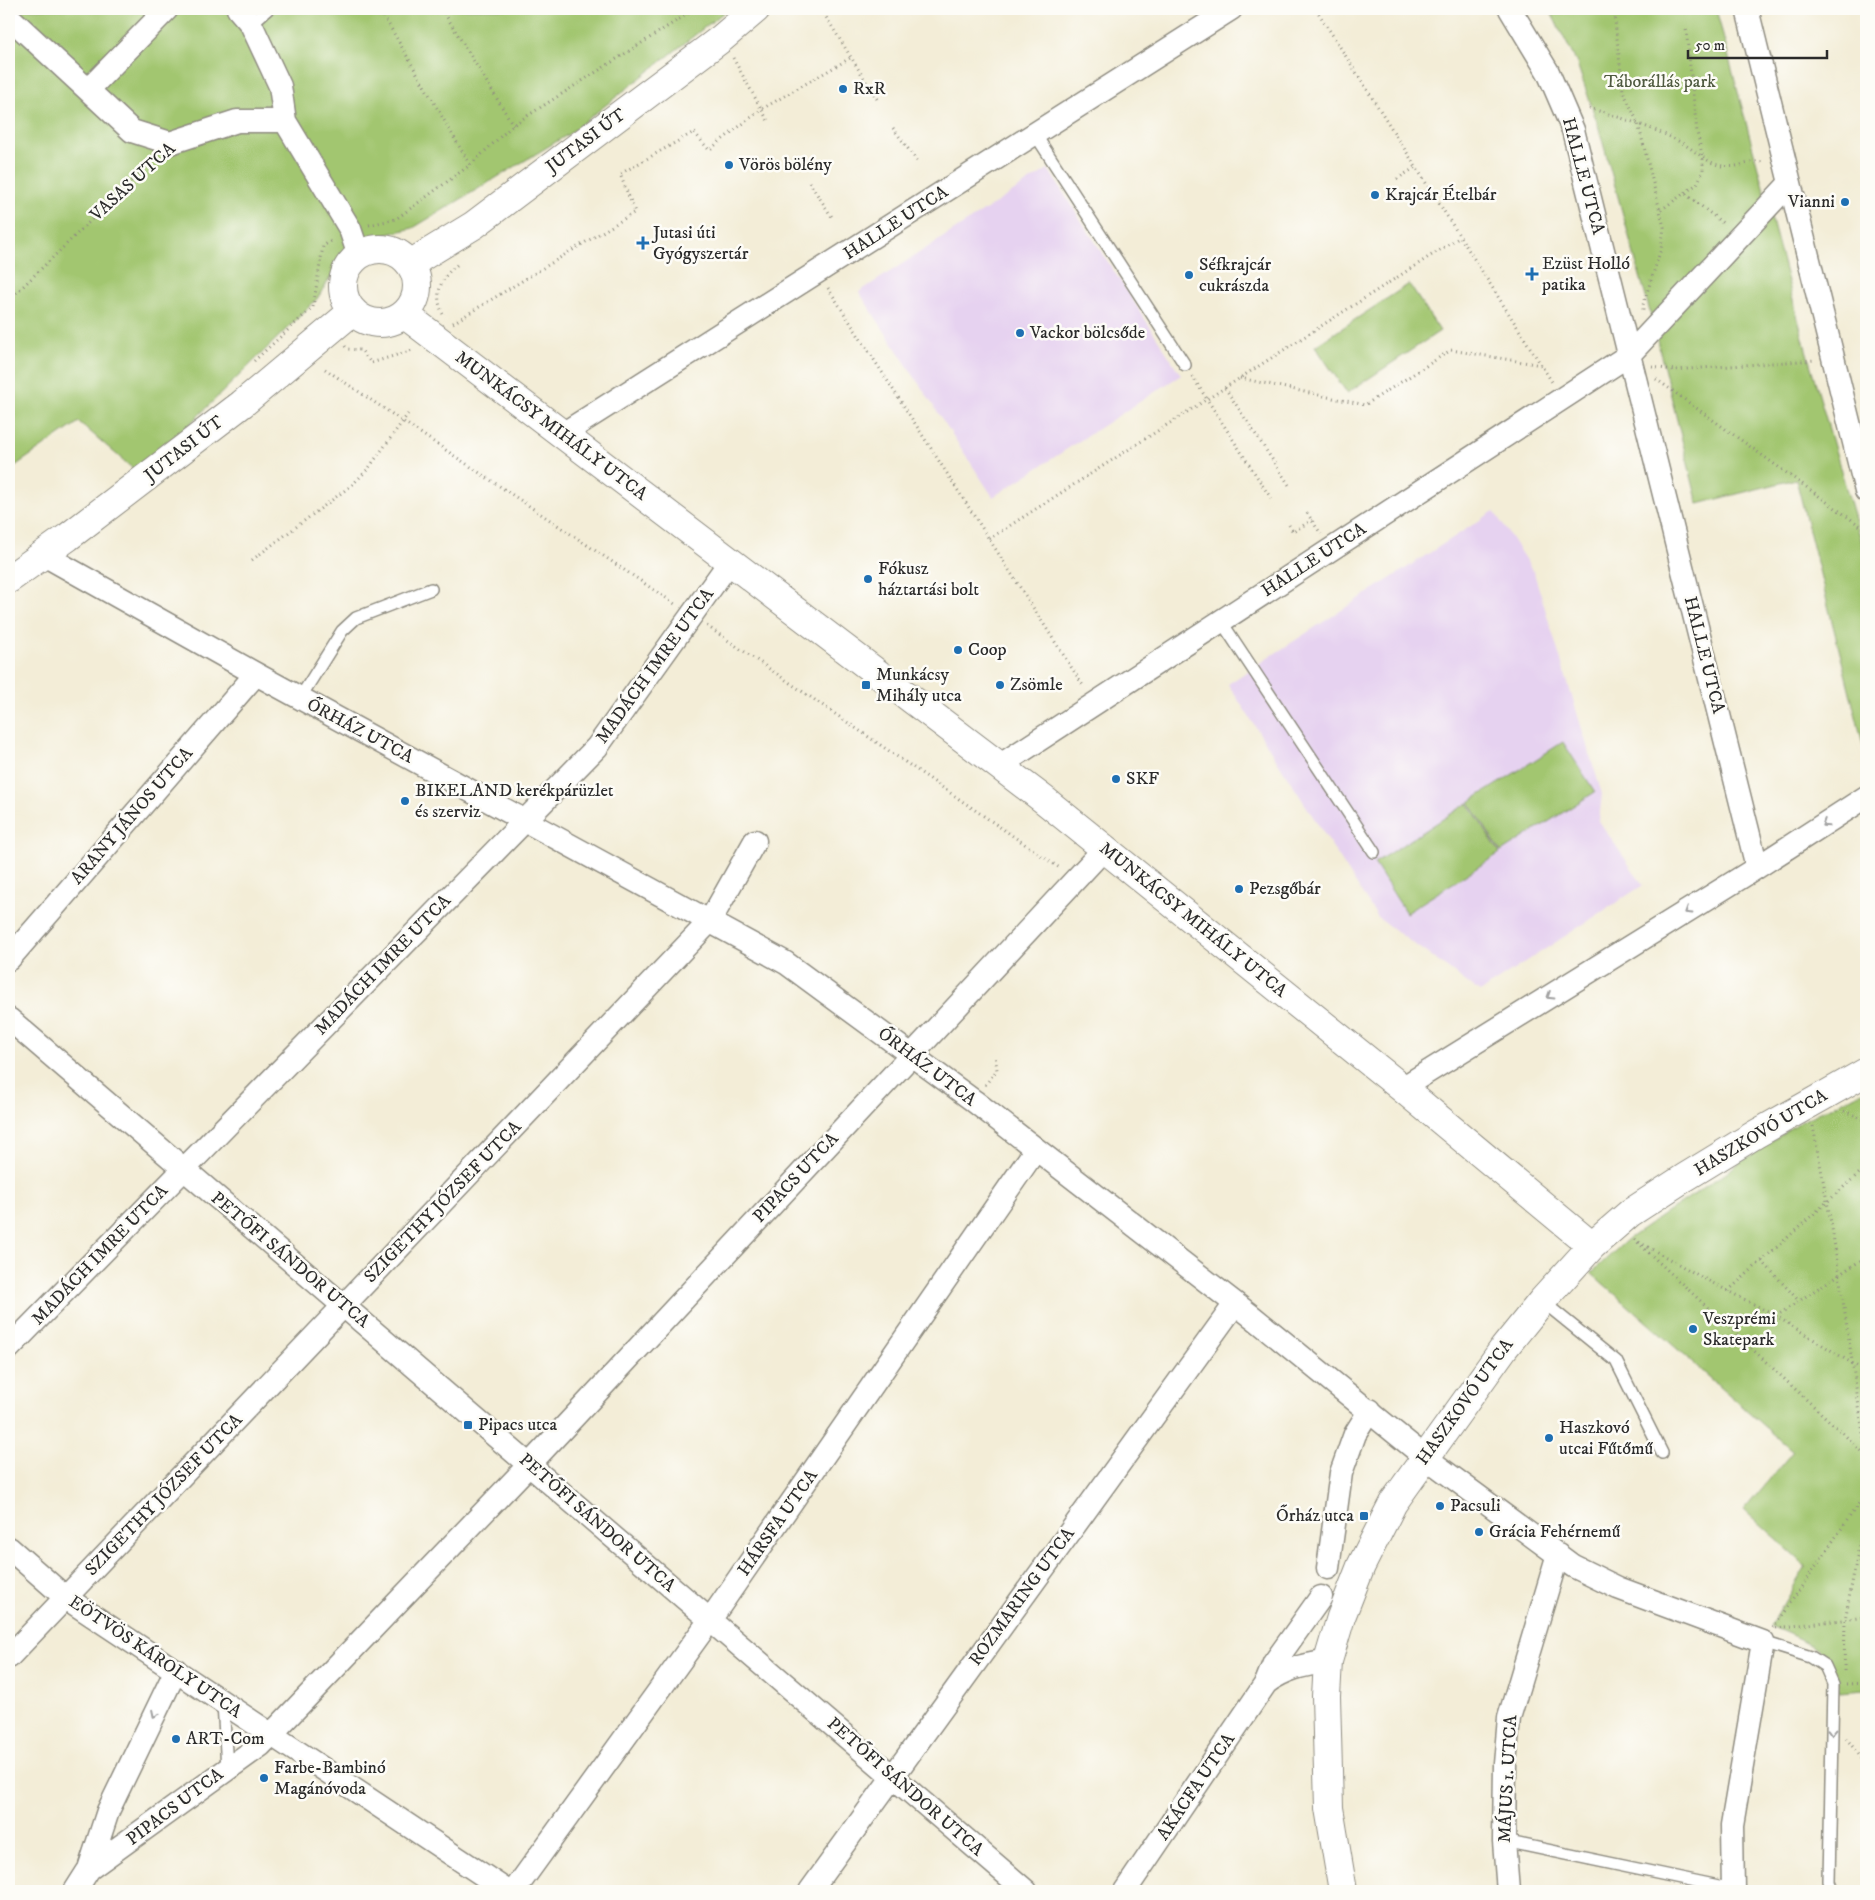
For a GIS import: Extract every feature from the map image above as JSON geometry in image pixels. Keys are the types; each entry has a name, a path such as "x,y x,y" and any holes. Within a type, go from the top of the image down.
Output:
{"street":[{"path":"88,90 167,9"},
{"name":"JUTASI ÚT","path":"410,264 474,225 722,38 756,9"},
{"name":"HALLE UTCA","path":"561,435 1231,9"},
{"name":"HALLE UTCA","path":"1510,9 1548,72 1573,130 1757,867"},
{"path":"1747,9 1866,491"},
{"path":"244,16 280,86 285,121 350,229 359,256"},
{"path":"9,18 132,130 170,143"},
{"name":"VASAS UTCA","path":"170,143 237,121 285,121"},
{"name":"HALLE UTCA","path":"999,766 1629,355 1790,183"},
{"path":"372,250 386,250 400,255 410,264 415,274 416,291 411,306 404,314 394,320 378,323 362,318 353,311 344,294 344,283 351,263 359,256 372,250"},
{"name":"JUTASI ÚT","path":"9,580 242,404 353,311"},
{"name":"MUNKÁCSY MIHÁLY UTCA","path":"404,314 999,766 1402,1088 1592,1246"},
{"name":"ŐRHÁZ UTCA","path":"44,555 256,674 786,963 974,1101 1370,1410 1425,1456 1572,1566 1594,1578 1768,1635"},
{"name":"MADÁCH IMRE UTCA","path":"9,1348 597,747 730,560"},
{"name":"ARANY JÁNOS UTCA","path":"9,958 256,674"},
{"path":"1402,1088 1866,797"},
{"name":"SZIGETHY JÓZSEF UTCA","path":"9,1656 710,921 755,841"},
{"name":"PIPACS UTCA","path":"89,1869 261,1745 530,1465 1104,849"},
{"name":"PETŐFI SÁNDOR UTCA","path":"9,1019 1026,1891"},
{"name":"HASZKOVÓ UTCA","path":"1343,1891 1329,1808 1326,1696 1328,1660 1341,1617 1377,1531 1392,1503 1504,1348 1542,1301 1592,1246 1630,1213 1692,1173 1756,1134 1866,1072"},
{"name":"HÁRSFA UTCA","path":"514,1891 710,1620 1036,1149"},
{"name":"ROZMARING UTCA","path":"810,1891 1235,1304"},
{"path":"1328,1568 1341,1473 1355,1434 1370,1410"},
{"name":"EÖTVÖS KÁROLY UTCA","path":"9,1548 66,1598 507,1891"},
{"name":"MÁJUS 1. UTCA","path":"1508,1891 1504,1841 1505,1764 1509,1718 1558,1554"},
{"name":"AKÁCFA UTCA","path":"1125,1891 1266,1683 1274,1662 1321,1597"},
{"path":"1733,1890 1732,1825 1768,1635"},
{"name":"AKÁCFA UTCA","path":"1266,1683 1280,1672 1328,1660"},
{"name":"PIPACS UTCA","path":"75,1891 89,1869 108,1811 176,1670"}],"lane":[{"path":"244,16 268,9"},
{"path":"1035,134 1185,365"},
{"path":"300,698 342,631 356,618 431,589"},
{"path":"1221,621 1374,852"},
{"path":"1542,1301 1616,1361 1662,1454"},
{"path":"1768,1635 1825,1666 1838,1684 1829,1881 1833,1891"},
{"path":"223,1702 227,1768"},
{"path":"1504,1841 1733,1890"}],"path":[{"path":"377,9 389,25 470,165"},
{"path":"442,9 513,126"},
{"path":"249,366 313,307 323,246 350,229 396,219 470,165 513,126 695,9"},
{"path":"821,9 877,99"},
{"path":"1316,9 1562,399"},
{"path":"1661,210 1686,194 1697,184 1703,171 1704,158 1696,132 1686,28"},
{"path":"722,38 768,121"},
{"path":"313,307 332,328 347,349 361,350 371,363 409,352 435,337 448,324 465,317 635,212 620,174 694,132 710,150 762,109 852,57"},
{"path":"1589,108 1638,123 1683,144 1704,158 1722,166 1743,166 1758,161 1764,162 1768,168 1774,200"},
{"path":"893,128 917,161"},
{"name":"VASAS UTCA","path":"9,300 170,143"},
{"path":"1397,179 1416,167"},
{"path":"809,182 832,216"},
{"path":"1686,194 1739,238"},
{"path":"989,539 1460,237"},
{"path":"818,273 1094,704"},
{"path":"1239,378 1365,405 1451,350 1541,365"},
{"path":"1651,366 1674,370 1833,358"},
{"path":"1185,365 1272,500"},
{"path":"1224,388 1291,488"},
{"path":"252,560 352,485 368,469 408,414"},
{"path":"1289,525 1294,532 1312,520"},
{"path":"974,1101 997,1070 995,1055"},
{"path":"1841,1110 1866,1120"},
{"path":"1805,1129 1813,1124 1839,1274 1866,1454"},
{"path":"1728,1291 1866,1166"},
{"path":"1628,1246 1642,1233"},
{"path":"1634,1239 1776,1316 1866,1372"},
{"path":"1634,1239 1866,1454"},
{"path":"1776,1316 1866,1257"},
{"path":"1762,1261 1800,1301"},
{"path":"1768,1635 1866,1493"},
{"path":"1838,1684 1845,1620 1866,1509"},
{"path":"1768,1635 1866,1617"},
{"path":"1842,1733 1866,1764"}],"shaded area":[{"name":"Vackor bölcsőde","path":"1048,169 1181,375 993,497 859,292"},
{"path":"1494,511 1534,573 1602,794 1599,821 1643,885 1480,992 1378,918 1228,684"}],"green space":[{"path":"9,9 728,9 569,134 413,228 352,243 317,299 139,474 79,422 12,468 9,464"},
{"name":"Táborállás park","path":"1549,9 1716,9 1807,353 1866,557 1866,756 1796,479 1698,504 1650,312 1598,125 1576,61"},
{"path":"1409,284 1440,331 1347,393 1315,346"},
{"path":"1563,742 1595,792 1501,852 1469,802"},
{"path":"1468,803 1500,853 1406,913 1374,863"},
{"path":"1866,1090 1866,1690 1839,1692 1837,1678 1832,1666 1825,1657 1806,1642 1770,1626 1806,1566 1744,1510 1793,1451 1591,1273 1628,1239 1800,1122"}],"place":[{"name":"RxR","path":"843,89"},
{"name":"Vörös bölény","path":"729,165"},
{"name":"Krajcár Ételbár","path":"1375,195"},
{"name":"Vianni","path":"1845,202"},
{"name":"Jutasi úti Gyógyszertár","path":"643,243"},
{"name":"Ezüst Holló patika","path":"1532,274"},
{"name":"Séfkrajcár cukrászda","path":"1189,275"},
{"name":"Vackor bölcsőde","path":"1020,333"},
{"name":"Fókusz háztartási bolt","path":"868,579"},
{"name":"Coop","path":"958,650"},
{"name":"Munkácsy Mihály utca","path":"866,685"},
{"name":"Zsömle","path":"1000,685"},
{"name":"SKF","path":"1116,779"},
{"name":"BIKELAND kerékpárüzlet és szerviz","path":"405,801"},
{"name":"Pezsgőbár","path":"1239,889"},
{"name":"Veszprémi Skatepark","path":"1693,1329"},
{"name":"Pipacs utca","path":"468,1425"},
{"name":"Haszkovó utcai Fűtőmű","path":"1549,1438"},
{"name":"Pacsuli","path":"1440,1506"},
{"name":"Őrház utca","path":"1364,1516"},
{"name":"Grácia Fehérnemű","path":"1479,1532"},
{"name":"ART-Com","path":"176,1739"},
{"name":"Farbe-Bambinó Magánóvoda","path":"264,1778"}]}
